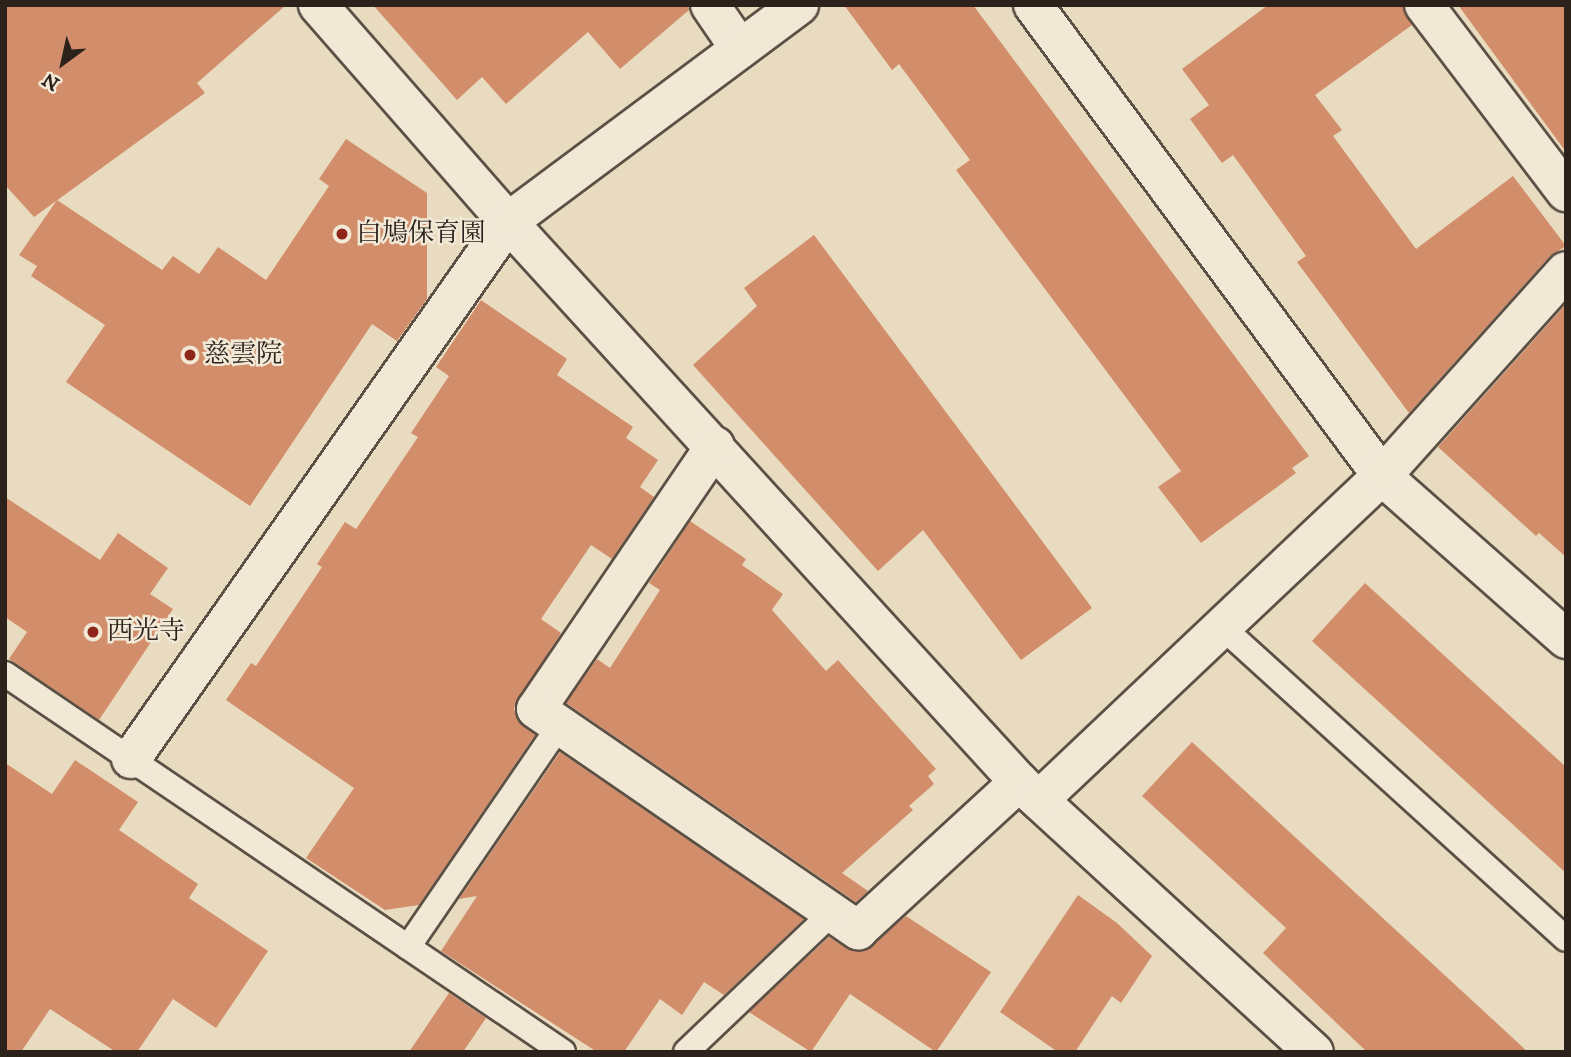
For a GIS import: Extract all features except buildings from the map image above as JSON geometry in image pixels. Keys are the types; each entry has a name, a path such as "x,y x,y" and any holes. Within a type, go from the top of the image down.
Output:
{"street":[{"path":"318,5 508,222 1029,791 1314,1052"},
{"path":"710,5 740,49"},
{"path":"131,759 508,222 799,5"},
{"path":"1033,5 1382,476 1566,639"},
{"path":"1424,5 1566,192"},
{"path":"715,446 536,709 858,930 1029,791 1222,627 1382,476 1566,271"}],"lane":[{"path":"1222,627 1566,939"},
{"path":"5,674 563,1052"},
{"path":"408,947 560,725"},
{"path":"687,1052 833,912"}],"place":[{"name":"白鳩保育園","path":"342,234"},
{"name":"慈雲院","path":"190,355"},
{"name":"西光寺","path":"93,632"}]}
